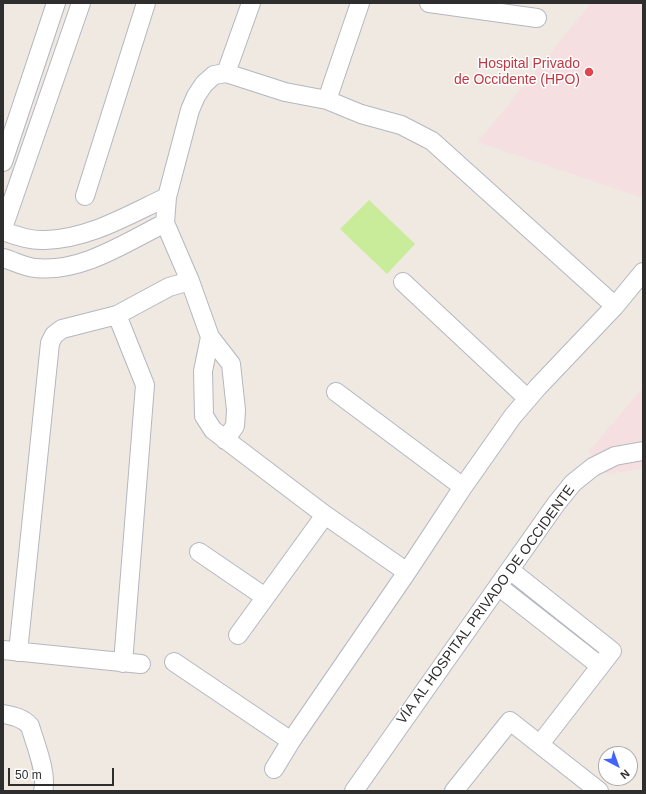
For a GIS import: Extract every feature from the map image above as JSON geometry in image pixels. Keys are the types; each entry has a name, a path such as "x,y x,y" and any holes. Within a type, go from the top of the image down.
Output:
{"street":[{"path":"3,162 56,3"},
{"path":"3,228 81,3"},
{"path":"85,196 146,3"},
{"path":"226,73 251,3"},
{"path":"327,100 360,3"},
{"path":"429,3 537,18"},
{"path":"225,440 234,426 236,410 230,364 210,337 190,281 165,224 166,196 190,110 196,96 204,84 214,75 226,73 285,92 327,100 361,114 401,125 432,142 615,306"},
{"path":"3,231 19,237 44,240 65,238 107,226 166,196"},
{"path":"3,258 33,268 53,270 75,266 165,224"},
{"path":"274,769 291,741 407,572 463,487 514,416 615,306 643,272"},
{"path":"117,314 145,385 132,664 11,651 50,343 54,335 62,329 117,314 169,288 190,281"},
{"path":"403,282 528,399"},
{"path":"210,337 203,371 204,416 213,430 325,515 407,572"},
{"path":"336,392 463,487"},
{"name":"VÍA AL HOSPITAL PRIVADO DE OCCIDENTE","path":"354,791 498,586 573,483 593,468 615,456 643,451"},
{"path":"238,635 325,515"},
{"path":"199,552 265,597"},
{"path":"510,570 612,651 540,744"},
{"path":"498,586 600,666"},
{"path":"174,662 291,741"},
{"path":"3,714 18,717 30,726 44,774 45,785 43,791"},
{"path":"454,791 510,721 598,791"}],"shaded area":[{"name":"Hospital Privado de Occidente (HPO)","path":"591,3 643,3 643,198 478,142"},
{"path":"643,388 643,469 606,474 589,451"}],"green space":[{"path":"369,200 415,244 387,274 340,229"}],"place":[{"name":"Hospital Privado de Occidente (HPO)","path":"589,72"}]}
